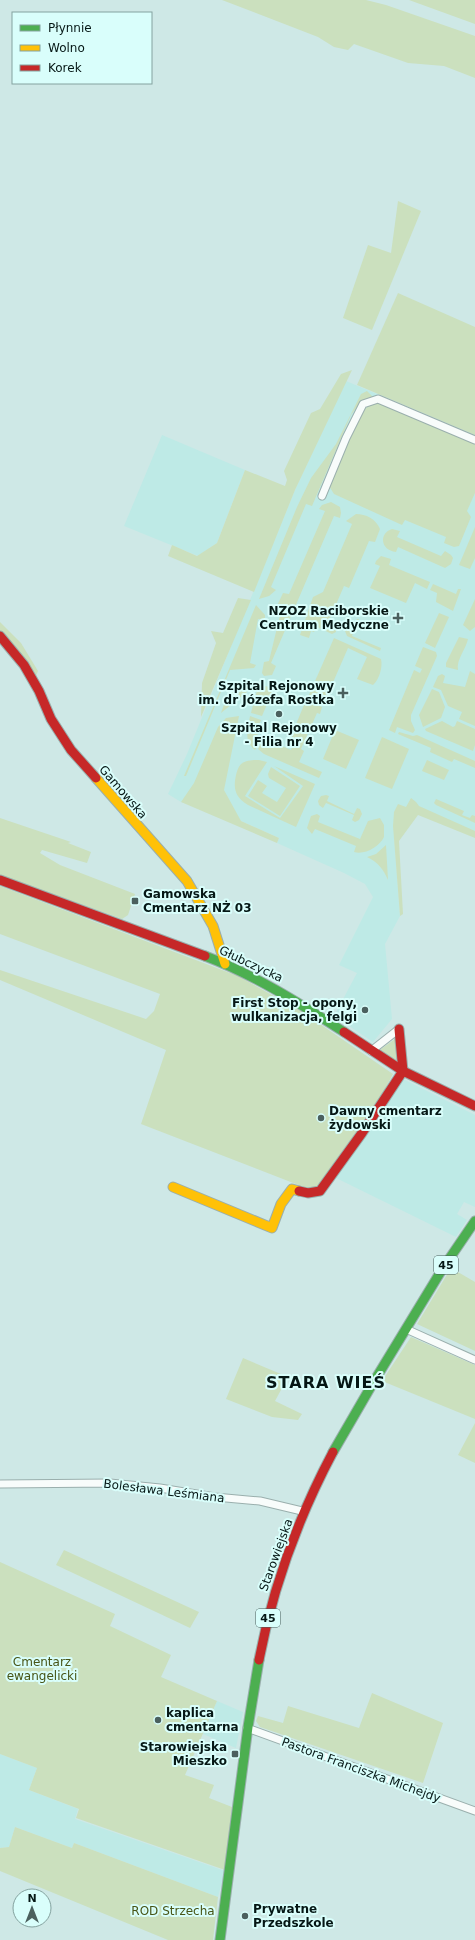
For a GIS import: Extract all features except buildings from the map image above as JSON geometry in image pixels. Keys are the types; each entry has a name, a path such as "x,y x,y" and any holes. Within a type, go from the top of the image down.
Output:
{"main road":[{"name":"Gamowska","path":"0,636 24,665 39,691 51,719 70,750 187,881 213,926 225,964"},
{"name":"Głubczycka","path":"0,880 225,964 292,997 371,1051 403,1070 475,1106"},
{"path":"173,1187 272,1228 281,1204 292,1189 308,1193 320,1191 362,1133 403,1070 399,1029"},
{"name":"Starowiejska","path":"220,1940 248,1728 270,1610 284,1560 329,1462 406,1329 475,1221"}],"street":[{"path":"322,496 346,438 363,404 378,399 475,440"},
{"path":"371,1051 399,1029"},
{"path":"406,1329 475,1360"},
{"name":"Bolesława Leśmiana","path":"0,1484 110,1483 160,1488 215,1497 260,1501 302,1511"},
{"name":"Pastora Franciszka Michejdy","path":"248,1728 475,1811"}],"shaded area":[{"name":"Szpital Rejonowy im. dr Józefa Rostka","path":"346,381 475,435 475,835 416,809 394,836 400,916 385,944 392,1019 373,1042 334,1016 357,973 339,965 373,897 365,884 277,843 279,838 241,821 181,802 168,794 187,754 295,490"},
{"path":"162,435 245,470 217,543 198,556 124,526"},
{"path":"401,1078 475,1115 475,1207 464,1202 457,1214 467,1220 456,1237 334,1177"},
{"path":"217,1701 243,1712 236,1748 203,1734"},
{"path":"0,1754 37,1768 29,1790 78,1809 75,1819 225,1871 218,1897 74,1843 72,1848 15,1827 9,1847 0,1848"}],"green space":[{"path":"222,0 366,0 386,5 475,36 475,78 444,66 408,63 354,44 348,50 334,47 318,37"},
{"path":"409,0 475,0 475,24"},
{"path":"398,201 421,211 372,330 343,318 368,245 391,253"},
{"path":"398,293 475,327 475,435 357,385"},
{"path":"352,370 295,490 254,592 168,556 172,545 197,556 217,543 245,470 285,486 287,480 284,471 311,413 320,409 341,374"},
{"path":"367,391 373,397 359,404 351,415 312,506 306,504 271,587 276,590 269,596 259,599 297,507 311,478 336,444 361,394"},
{"path":"380,403 475,442 475,493 467,511 471,517 459,546 454,547 444,543 446,537 405,520 402,525 334,494 329,486 355,424 367,407"},
{"path":"331,502 340,507 340,518 334,516 271,663 276,666 272,675 264,676 262,673 264,662 269,661 281,611 275,610 283,593 289,594 325,511 319,509 322,505"},
{"path":"356,514 370,518 376,522 380,529 375,542 369,541 349,588 344,586 328,623 336,627 336,632 332,634 317,627 314,632 311,631 309,638 300,635 313,597 323,592 352,524 346,521"},
{"path":"475,527 475,558 470,569 459,565"},
{"path":"392,529 400,531 397,537 441,556 445,551 453,558 451,564 445,568 398,547 396,552 391,551 384,545 383,538 388,531"},
{"path":"381,556 391,559 389,565 430,582 427,589 415,583 406,603 370,588 380,566 375,564 376,561"},
{"path":"433,584 456,594 458,589 461,589 453,611 436,602 437,593 430,590"},
{"path":"238,598 251,600 201,717 202,683 216,643 211,631 223,633"},
{"path":"475,599 475,627 470,631 463,625"},
{"path":"256,605 265,615 265,620 258,619 250,663 256,665 254,668 230,670 186,776 184,776"},
{"path":"439,613 449,617 435,648 425,643"},
{"path":"357,619 359,619 352,636 381,648 380,651 347,636 345,631 347,625 353,628"},
{"path":"0,622 21,643 38,671 35,678 0,634"},
{"path":"459,637 468,639 458,662 458,670 446,667 446,663"},
{"path":"334,638 381,659 381,669 379,677 373,685 357,679 367,657 348,648 324,703 308,697"},
{"path":"423,647 436,652 437,656 411,715 411,721 415,730 413,733 397,727 395,733 389,730 414,670 420,673 422,669 415,666"},
{"path":"470,671 475,674 475,726 459,719 462,712 448,706 441,690 433,687 438,676 442,674 445,676 443,683 465,687"},
{"path":"239,684 247,689 247,692 221,713 230,692"},
{"path":"265,686 274,688 262,716 251,713 256,693"},
{"path":"432,689 439,692 445,707 441,718 423,727 419,715"},
{"path":"306,700 322,707 320,714 317,713 301,749 304,751 299,762 322,772 319,778 264,754 258,749 264,738 291,750 294,742 290,739"},
{"path":"239,716 224,790 241,821 279,838 277,843 181,802 194,783 218,727 226,718"},
{"path":"250,716 261,720 255,733 262,737 255,750 249,742 247,734"},
{"path":"442,721 453,727 457,721 475,729 475,745 473,751 426,731 425,729"},
{"path":"335,730 359,740 346,769 323,759"},
{"path":"399,732 413,736 417,735 475,761 475,768 454,759 452,762 430,752 431,748 398,734"},
{"path":"382,737 409,749 392,789 365,778"},
{"path":"259,760 267,762 245,796 280,818 303,786 274,766 315,784 296,827 248,805 238,796 235,789 235,784 239,766 245,762"},
{"path":"427,760 449,770 444,780 422,771"},
{"path":"271,767 300,786 280,816 248,796 258,780 267,786 262,793 277,802 286,788 269,778 268,774"},
{"path":"321,796 329,796 327,801 354,814 357,808 360,809 362,814 359,820 355,822 352,820 354,815 326,803 323,808 319,805 318,801"},
{"path":"411,798 419,806 475,831 475,838 418,815 399,841 403,914 400,916 393,826 394,812 398,804 406,807"},
{"path":"436,799 464,811 462,815 470,818 472,815 475,816 475,823 436,805 434,803"},
{"path":"317,814 320,816 318,822 360,839 368,821 380,818 384,825 384,837 379,844 367,851 358,853 354,852 356,846 315,829 312,834 307,828 311,816"},
{"path":"0,818 71,842 68,843 91,852 87,863 42,850 40,853 60,865 135,894 128,915 122,919 0,875"},
{"path":"386,845 388,880 380,867 367,857 376,854"},
{"path":"0,886 238,976 301,1011 393,1074 380,1098 318,1189 310,1190 141,1124 166,1050 0,980 0,970 146,1019 154,1011 160,994 0,934"},
{"path":"395,1039 397,1059 394,1061 381,1052 381,1049"},
{"path":"451,1268 475,1282 475,1351 417,1324"},
{"path":"411,1337 475,1365 475,1419 382,1381"},
{"path":"243,1358 288,1377 275,1401 302,1414 298,1420 272,1417 226,1399"},
{"path":"475,1423 475,1463 458,1455"},
{"path":"64,1550 199,1612 190,1628 56,1565"},
{"name":"Cmentarz ewangelicki","path":"0,1562 115,1614 110,1626 171,1655 161,1677 217,1701 185,1775 214,1785 209,1798 232,1807 225,1870 76,1818 79,1809 29,1790 37,1768 0,1754"},
{"path":"372,1693 443,1723 423,1783 260,1727 256,1721 258,1716 283,1723 288,1706 359,1728"},
{"name":"ROD Strzecha","path":"15,1827 72,1848 74,1843 218,1897 213,1940 168,1940 52,1892 52,1888 41,1888 0,1871 0,1848 9,1847"}],"traffic: fast":[{"path":"205,956 259,981 293,1000 344,1032"},
{"path":"333,1452 443,1268 475,1221"},
{"path":"220,1940 248,1727 259,1660"}],"traffic: slow":[{"path":"96,778 187,881 213,926 225,964"},
{"path":"173,1187 272,1228 281,1204 292,1189 299,1191"}],"traffic: jam":[{"path":"0,636 24,665 39,691 51,719 71,750 96,778"},
{"path":"0,880 205,956"},
{"path":"399,1029 403,1071"},
{"path":"344,1032 403,1071 475,1106"},
{"path":"299,1191 308,1193 320,1191 362,1133 403,1071"},
{"path":"259,1660 279,1579 288,1553 320,1477 333,1452"}],"place":[{"name":"NZOZ Raciborskie Centrum Medyczne","path":"398,618"},
{"name":"Szpital Rejonowy im. dr Józefa Rostka","path":"343,693"},
{"name":"Szpital Rejonowy - Filia nr 4","path":"279,714"},
{"name":"Gamowska Cmentarz NŻ 03","path":"135,901"},
{"name":"First Stop - opony, wulkanizacja, felgi","path":"365,1010"},
{"name":"Dawny cmentarz żydowski","path":"321,1118"},
{"name":"kaplica cmentarna","path":"158,1720"},
{"name":"Starowiejska Mieszko","path":"235,1754"},
{"name":"Prywatne Przedszkole","path":"245,1916"}],"district":[{"name":"STARA WIEŚ","path":"326,1382"}]}
